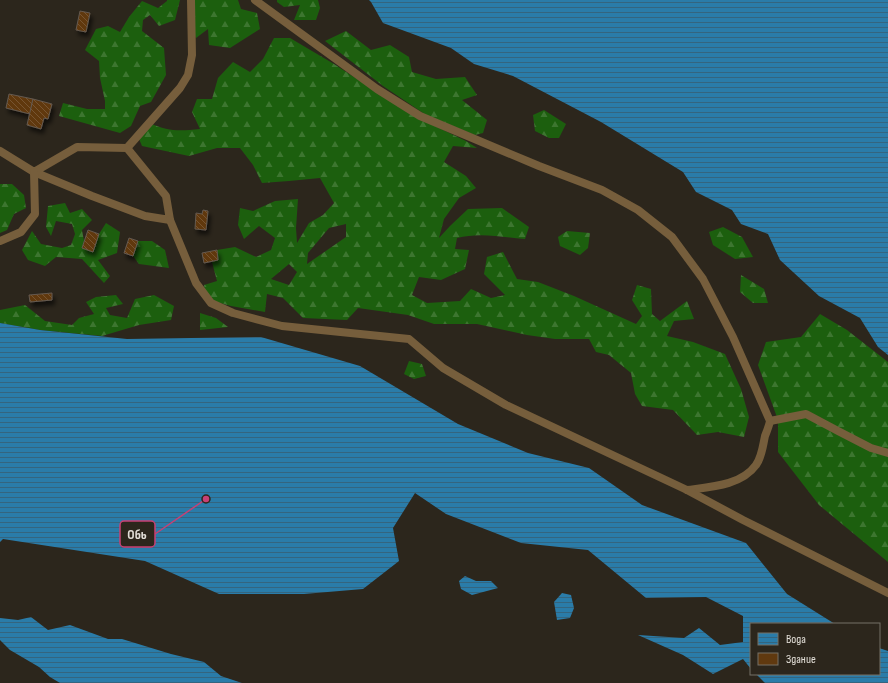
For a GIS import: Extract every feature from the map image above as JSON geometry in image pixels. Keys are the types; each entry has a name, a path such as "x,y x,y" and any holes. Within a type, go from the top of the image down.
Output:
{"lane":[{"path":"34,172 77,147 127,148 180,88 188,75 192,56 191,0"},
{"path":"255,0 377,89 420,116 602,190 638,210 672,237 703,279 733,337 770,421 761,454 756,465 747,474 728,484 687,490"},
{"path":"127,148 166,196 170,220 196,283 211,303 233,314 282,326 409,339 443,368 506,405 687,490 888,593"},
{"path":"0,151 34,172 92,196 145,216 170,220"},
{"path":"0,241 21,232 35,214 34,172"},
{"path":"770,421 806,414 871,448 888,453"}],"green space":[{"path":"167,0 180,0 175,20 159,26 150,15 143,20 142,31 164,48 166,75 151,102 140,106 131,126 120,133 59,116 63,103 87,109 105,109 99,61 85,50 96,29 108,26 120,32 129,17 142,1 158,8"},
{"path":"191,0 238,0 241,9 257,13 260,29 230,48 209,45 208,29 196,38 191,25"},
{"path":"277,0 318,0 320,8 316,20 294,20 300,5 284,7 277,2"},
{"path":"346,31 371,50 390,45 409,57 412,72 436,79 465,77 477,95 462,100 487,120 483,133 475,135 426,115 383,86 325,41"},
{"path":"274,38 290,38 334,64 412,115 466,141 477,148 453,146 444,162 466,176 476,188 459,198 444,219 439,238 468,209 502,208 529,227 525,239 482,235 457,238 455,249 469,250 465,269 441,280 419,277 412,295 427,303 460,301 471,289 491,298 505,295 484,274 487,257 503,252 517,279 538,282 574,296 636,324 642,316 632,300 637,285 651,289 652,314 660,321 687,301 694,319 674,321 667,336 693,342 725,354 741,389 749,417 744,437 718,432 697,435 673,410 642,406 635,394 631,373 609,355 596,352 589,339 555,339 527,335 477,324 434,324 408,315 358,308 347,320 303,318 283,298 267,294 265,312 231,306 206,299 204,285 217,281 212,262 218,260 217,250 235,247 256,257 271,250 275,238 259,226 244,239 238,225 240,208 253,211 275,201 298,199 296,228 297,243 309,223 323,215 334,203 320,178 262,183 253,165 240,148 217,148 189,156 142,146 137,134 150,123 163,128 175,130 200,129 192,112 197,99 212,99 218,78 233,62 250,72 263,59","holes":["346,224 346,237 307,264 308,253 329,228","289,264 297,272 289,285 271,279"]},
{"path":"544,110 566,124 559,138 549,138 535,131 533,115"},
{"path":"0,184 12,184 24,195 26,208 14,214 7,230 0,233"},
{"path":"65,203 70,213 82,209 92,220 82,230 84,241 82,248 93,252 99,234 106,223 120,232 117,253 98,260 110,276 104,283 82,259 56,257 45,266 28,260 22,250 32,231 41,244 62,248 71,245 75,234 72,224 56,221 51,236 46,227 48,206"},
{"path":"723,227 742,237 753,257 735,259 713,245 709,232"},
{"path":"567,231 590,233 588,248 580,255 560,246 558,237"},
{"path":"138,241 152,241 165,250 169,268 139,264 133,256"},
{"path":"741,275 764,289 768,303 753,303 740,292"},
{"path":"116,295 123,304 106,308 110,315 127,318 135,299 154,295 174,306 171,320 139,325 102,336 40,330 0,323 0,310 25,305 45,321 72,325 79,318 94,314 86,302 96,297"},
{"path":"200,313 216,318 228,327 200,330"},
{"path":"820,314 847,330 888,362 888,562 819,505 778,452 778,420 758,365 766,342 801,337"},
{"path":"409,361 422,364 426,376 414,379 404,374"}],"water":[{"path":"369,0 888,0 888,355 878,347 860,318 819,296 780,260 768,234 741,224 732,210 696,192 683,172 601,122 513,76 474,64 451,48 383,23"},
{"path":"0,323 40,330 127,339 261,337 360,366 458,424 528,453 589,468 642,505 746,543 787,594 833,623 750,623 750,668 743,659 713,674 683,655 638,635 684,638 699,628 720,645 743,642 743,616 706,597 646,598 588,550 521,543 446,514 415,493 393,528 399,561 363,589 304,594 219,594 145,561 3,539 0,542"},
{"path":"465,576 476,581 491,581 498,588 472,595 461,589 459,581"},
{"path":"562,593 571,595 574,608 570,618 557,620 554,602"},
{"path":"31,617 48,630 70,625 108,639 122,639 171,654 204,662 221,676 242,683 60,683 50,677 39,667 10,650 0,640 0,618 18,620"},
{"path":"880,648 888,651 888,683 765,683 757,675 880,675"}],"building":[{"path":"80,11 90,13 86,32 76,30"},
{"path":"9,94 33,99 30,114 6,108"},
{"path":"33,99 52,104 48,119 44,118 41,129 27,125"},
{"path":"203,210 208,211 206,230 195,229 196,213 202,214"},
{"path":"88,230 99,234 93,252 82,248"},
{"path":"129,238 138,241 133,256 124,253"},
{"path":"217,250 218,260 204,263 202,253"},
{"path":"52,293 52,300 30,302 29,295"}],"place":[{"name":"Обь","path":"206,499"}]}
